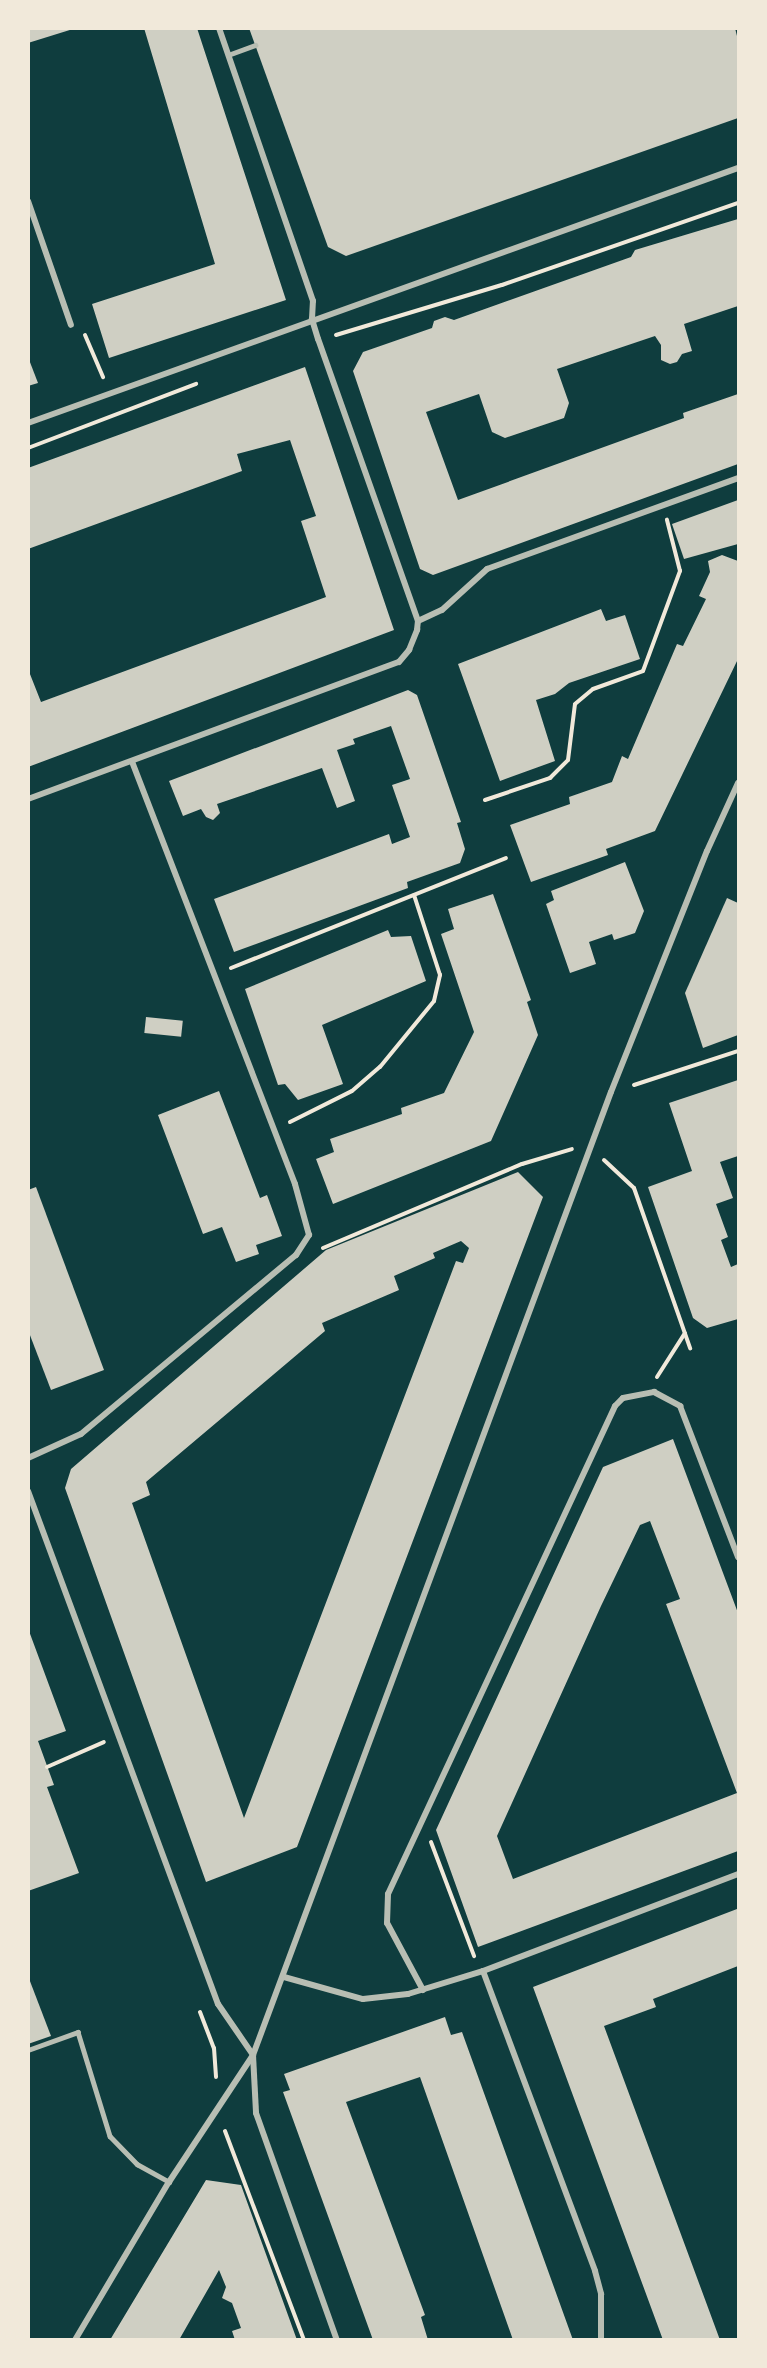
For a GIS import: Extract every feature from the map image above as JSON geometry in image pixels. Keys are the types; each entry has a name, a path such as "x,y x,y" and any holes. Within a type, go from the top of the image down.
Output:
{"street":[{"path":"28,799 399,662 414,641 418,621 318,339 312,319 313,301 219,28"},
{"path":"28,423 312,319 738,168"},
{"path":"28,201 71,325"},
{"path":"418,621 442,610 487,569 738,478"},
{"path":"28,1458 81,1434 291,1259 308,1240 308,1221 132,761"},
{"path":"75,2340 169,2182 253,2055 595,1142 611,1092 706,851 738,783"},
{"path":"423,1990 389,1929 385,1911 388,1894 615,1407 623,1398 647,1392 674,1400 688,1421 738,1557"},
{"path":"28,1491 218,2004 253,2055 256,2114 337,2340"},
{"path":"284,1977 374,2001 423,1990 481,1972 738,1874"},
{"path":"481,1972 596,2271 601,2294 601,2340"}],"lane":[{"path":"228,55 255,45"},
{"path":"28,2050 78,2032 110,2136 137,2164 169,2182"}],"path":[{"path":"318,339 369,328 738,203"},
{"path":"71,325 89,338 116,415"},
{"path":"28,448 201,383"},
{"path":"485,800 550,778 568,760 575,704 593,689 643,670 680,571 664,505"},
{"path":"215,975 506,858"},
{"path":"274,1129 352,1091 380,1067 434,1001 440,975 414,895"},
{"path":"611,1092 738,1051"},
{"path":"318,1250 522,1164 595,1142"},
{"path":"591,1151 634,1188 690,1347"},
{"path":"647,1392 686,1332"},
{"path":"28,1417 28,1431"},
{"path":"47,1767 119,1736"},
{"path":"422,1819 481,1972"},
{"path":"198,2006 214,2048 219,2107 229,2147 241,2165 304,2340"}],"building":[{"path":"28,28 72,28 73,29 28,43"},
{"path":"144,28 197,28 286,300 109,358 92,304 215,264"},
{"path":"249,28 735,28 738,40 738,118 346,256 328,247"},
{"path":"738,219 738,306 684,324 692,351 682,354 677,362 670,364 661,360 661,345 655,336 557,369 569,403 564,418 505,438 492,432 479,394 426,412 458,500 684,418 683,413 738,394 738,464 433,575 420,569 353,371 363,352 432,328 434,321 445,317 454,320 631,257 635,250"},
{"path":"28,357 38,383 28,386"},
{"path":"305,367 394,630 28,767 28,669 41,702 326,597 301,521 316,516 290,440 237,454 242,471 28,549 28,468"},
{"path":"738,500 738,544 684,559 672,524"},
{"path":"722,555 738,561 738,659 655,831 606,849 608,855 531,882 510,825 570,804 569,797 612,782 622,756 628,759 677,644 683,646 706,599 699,596 710,572 708,561"},
{"path":"601,609 606,621 625,615 640,659 569,683 555,694 536,700 555,761 500,781 458,664"},
{"path":"408,690 417,695 461,822 457,823 465,849 460,863 407,882 408,888 234,952 214,899 389,834 392,844 410,837 392,785 410,779 391,726 353,739 355,744 337,750 355,801 337,808 322,768 217,804 220,813 213,820 206,817 201,809 183,816 169,781"},
{"path":"625,862 644,911 635,933 614,940 612,934 589,942 596,964 570,973 546,904 554,900 551,891"},
{"path":"493,894 531,1000 527,1002 538,1035 491,1141 333,1204 316,1159 334,1152 330,1139 402,1114 401,1108 444,1093 474,1032 441,934 454,929 448,909"},
{"path":"727,898 738,903 738,1035 703,1048 685,993"},
{"path":"388,930 391,937 411,936 426,981 322,1025 343,1084 298,1100 285,1084 278,1085 245,989"},
{"path":"146,1017 183,1021 181,1037 144,1033"},
{"path":"738,1080 738,1156 720,1162 733,1198 716,1204 728,1237 721,1240 731,1267 738,1264 738,1319 707,1328 693,1318 648,1187 692,1171 669,1103"},
{"path":"219,1091 260,1198 267,1195 282,1236 256,1245 259,1254 236,1262 222,1227 203,1234 158,1115"},
{"path":"518,1172 543,1197 297,1847 206,1882 65,1488 71,1469 326,1250","holes":["461,1241 469,1248 463,1263 456,1261 244,1818 132,1503 150,1495 146,1482 325,1331 322,1323 399,1290 394,1276 435,1258 433,1253"]},
{"path":"36,1187 104,1370 51,1390 28,1330 28,1190"},
{"path":"673,1439 738,1613 738,1851 478,1947 436,1830 603,1467","holes":["650,1521 680,1599 666,1604 737,1793 513,1879 497,1836 640,1525"]},
{"path":"29,1631 66,1731 38,1741 54,1785 47,1787 79,1873 28,1891"},
{"path":"737,1909 738,1966 653,1999 656,2007 604,2026 720,2340 663,2340 533,1987"},
{"path":"28,1976 51,2036 28,2044"},
{"path":"445,2017 451,2035 462,2032 573,2340 513,2340 420,2077 346,2102 425,2315 421,2317 428,2340 373,2340 283,2092 290,2090 284,2074"},
{"path":"206,2180 241,2185 297,2340 235,2340 232,2331 241,2328 232,2303 222,2298 226,2287 219,2270 179,2340 110,2340"}]}
